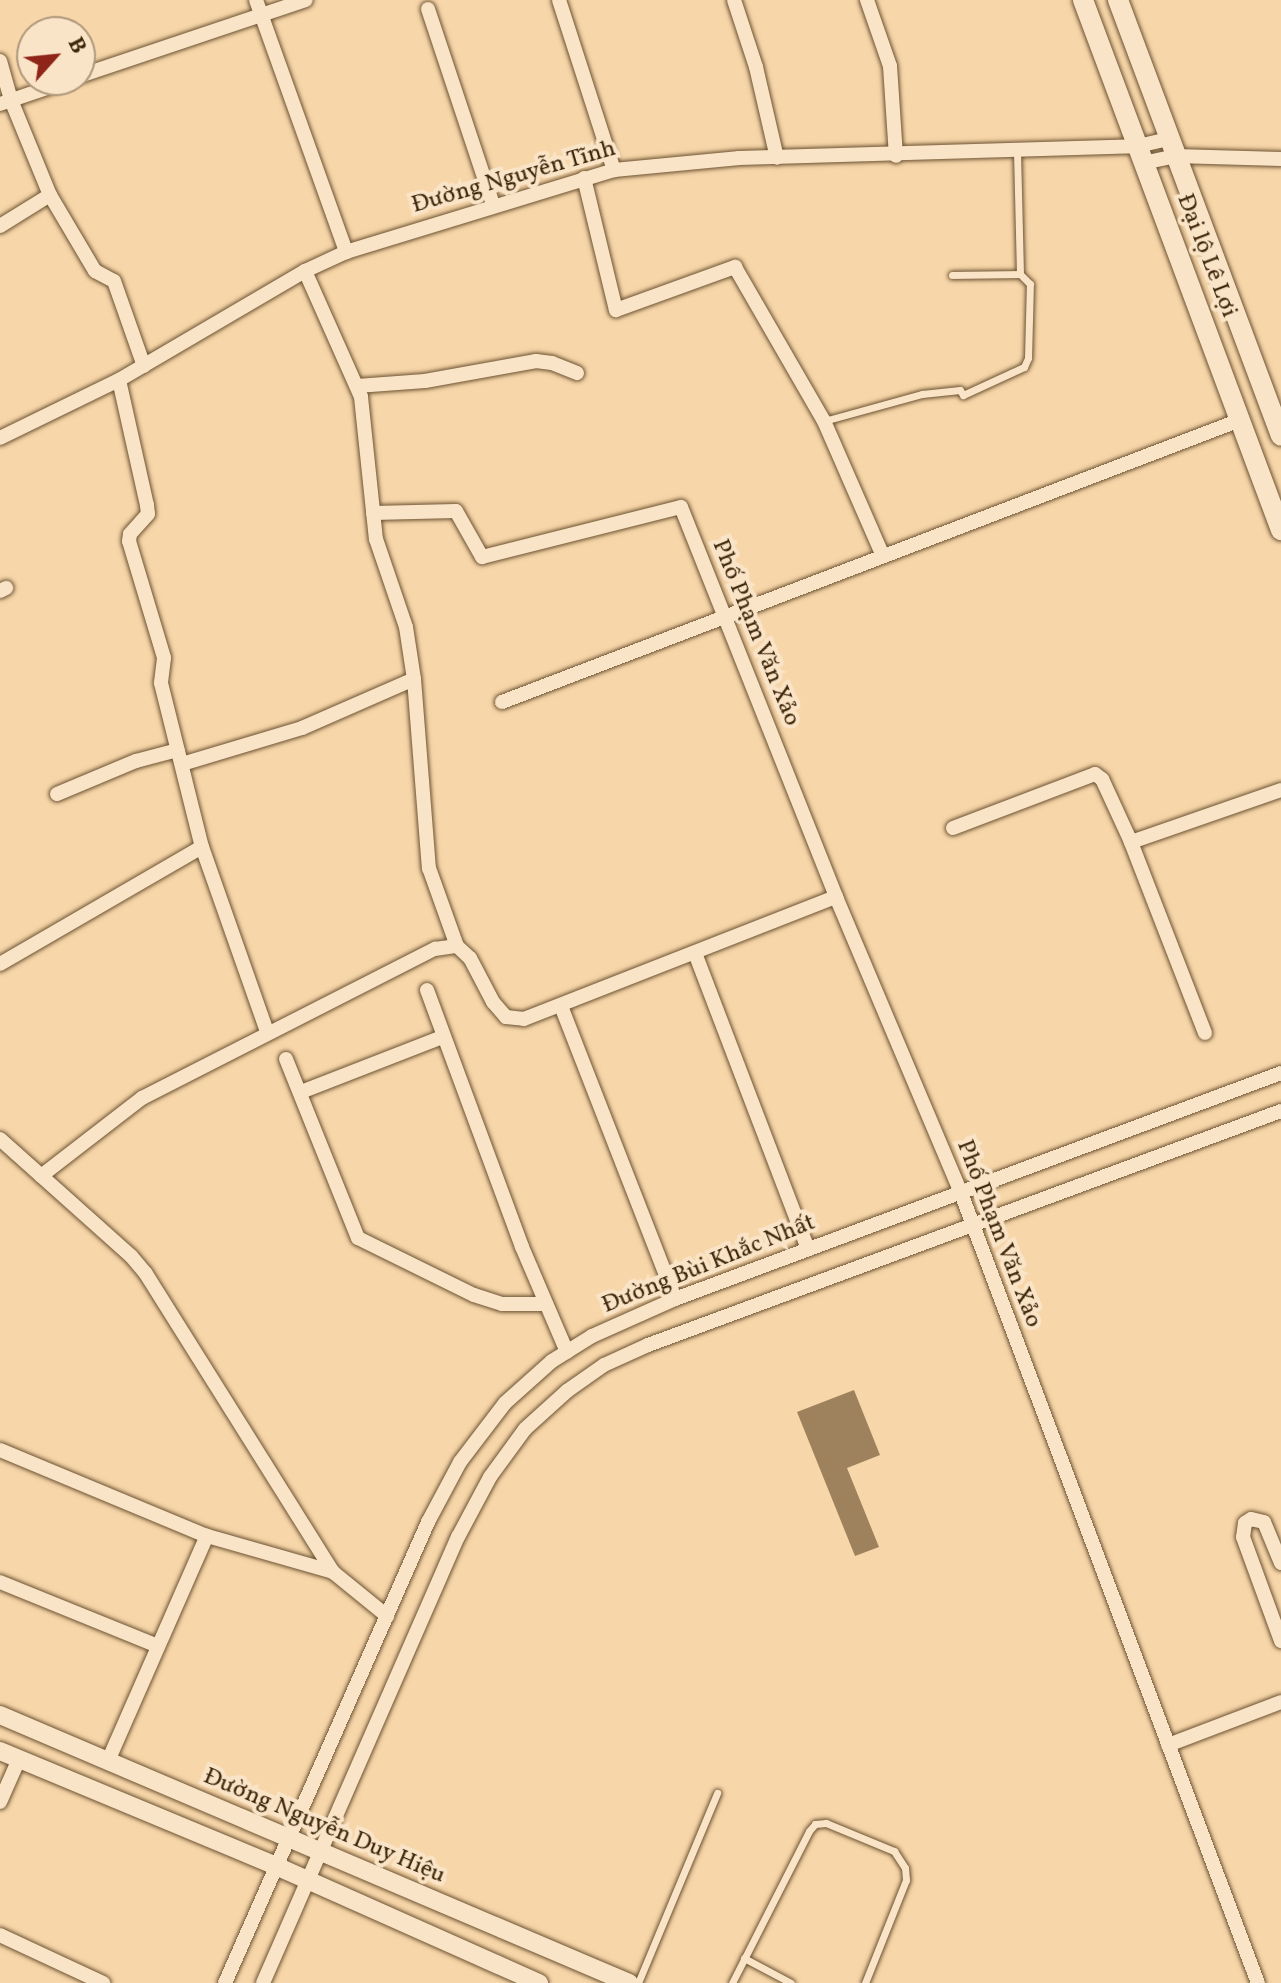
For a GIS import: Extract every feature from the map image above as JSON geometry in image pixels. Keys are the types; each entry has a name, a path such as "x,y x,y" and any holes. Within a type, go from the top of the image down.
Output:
{"main road":[{"name":"Đại lộ Lê Lợi","path":"1083,0 1281,530"},
{"name":"Đại lộ Lê Lợi","path":"1118,0 1281,436"}],"street":[{"path":"96,70 259,7 306,0"},
{"path":"559,0 614,170"},
{"path":"734,0 756,67 777,158"},
{"path":"867,0 890,66 896,156"},
{"path":"259,7 346,252"},
{"path":"428,9 493,204"},
{"path":"0,61 6,102 50,195 95,271 114,281 144,366"},
{"name":"Đường Nguyễn Tĩnh","path":"0,438 119,380 305,271 346,252 493,204 614,170 777,158 1017,151 1140,155 1172,147 1281,159"},
{"path":"584,178 616,310 735,267 824,421 883,556"},
{"path":"0,226 50,195"},
{"path":"305,271 357,386 379,555 406,627 414,679 429,868 457,946 470,958 493,1002 506,1017 524,1019 836,897"},
{"path":"357,386 425,381 536,361 552,363 577,373"},
{"path":"119,380 148,514 130,534 129,541 164,658 161,683 202,847 267,1032"},
{"path":"502,702 1240,420"},
{"name":"Phố Phạm Văn Xảo","path":"373,513 456,511 482,557 681,507 836,897 961,1193 1258,1983"},
{"path":"57,794 136,761 180,757 302,728 414,679"},
{"path":"953,828 1095,774 1102,779 1131,842 1205,1033"},
{"path":"1131,842 1281,790"},
{"path":"0,964 202,847"},
{"path":"41,1176 142,1098 435,949 457,946"},
{"path":"695,953 808,1249"},
{"path":"427,990 442,1037 567,1352"},
{"path":"561,1006 675,1299"},
{"path":"301,1092 442,1037"},
{"path":"286,1059 358,1238 474,1295 502,1304 546,1304"},
{"name":"Đường Bùi Khắc Nhất","path":"225,1983 387,1616 460,1462 505,1403 567,1352 592,1336 675,1299 1281,1073"},
{"path":"263,1983 458,1537 490,1477 525,1429 567,1391 604,1365 648,1345 1281,1111"},
{"path":"1,1142 131,1256 146,1274 333,1572 387,1616"},
{"path":"0,1450 207,1536 333,1572"},
{"path":"1281,1563 1264,1522 1259,1518 1245,1523 1243,1537 1281,1641"},
{"path":"108,1761 207,1536"},
{"path":"0,1582 158,1646"},
{"path":"1168,1745 1281,1702"},
{"name":"Đường Nguyễn Duy Hiệu","path":"0,1715 629,1983"},
{"path":"0,1751 309,1880 539,1983"},
{"path":"0,1802 19,1759"},
{"path":"0,1935 70,1976 103,1983"}],"lane":[{"path":"824,421 922,394 960,390 963,395 1016,373 1028,358 1030,284 1020,274 1017,151"},
{"path":"952,275 1020,274"},
{"path":"638,1983 717,1793"},
{"path":"732,1983 809,1831 815,1824 826,1823 894,1851 905,1868 906,1880 865,1983"},
{"path":"744,1958 791,1983"}],"building":[{"path":"854,1390 880,1455 847,1468 879,1547 855,1556 797,1412"}]}
